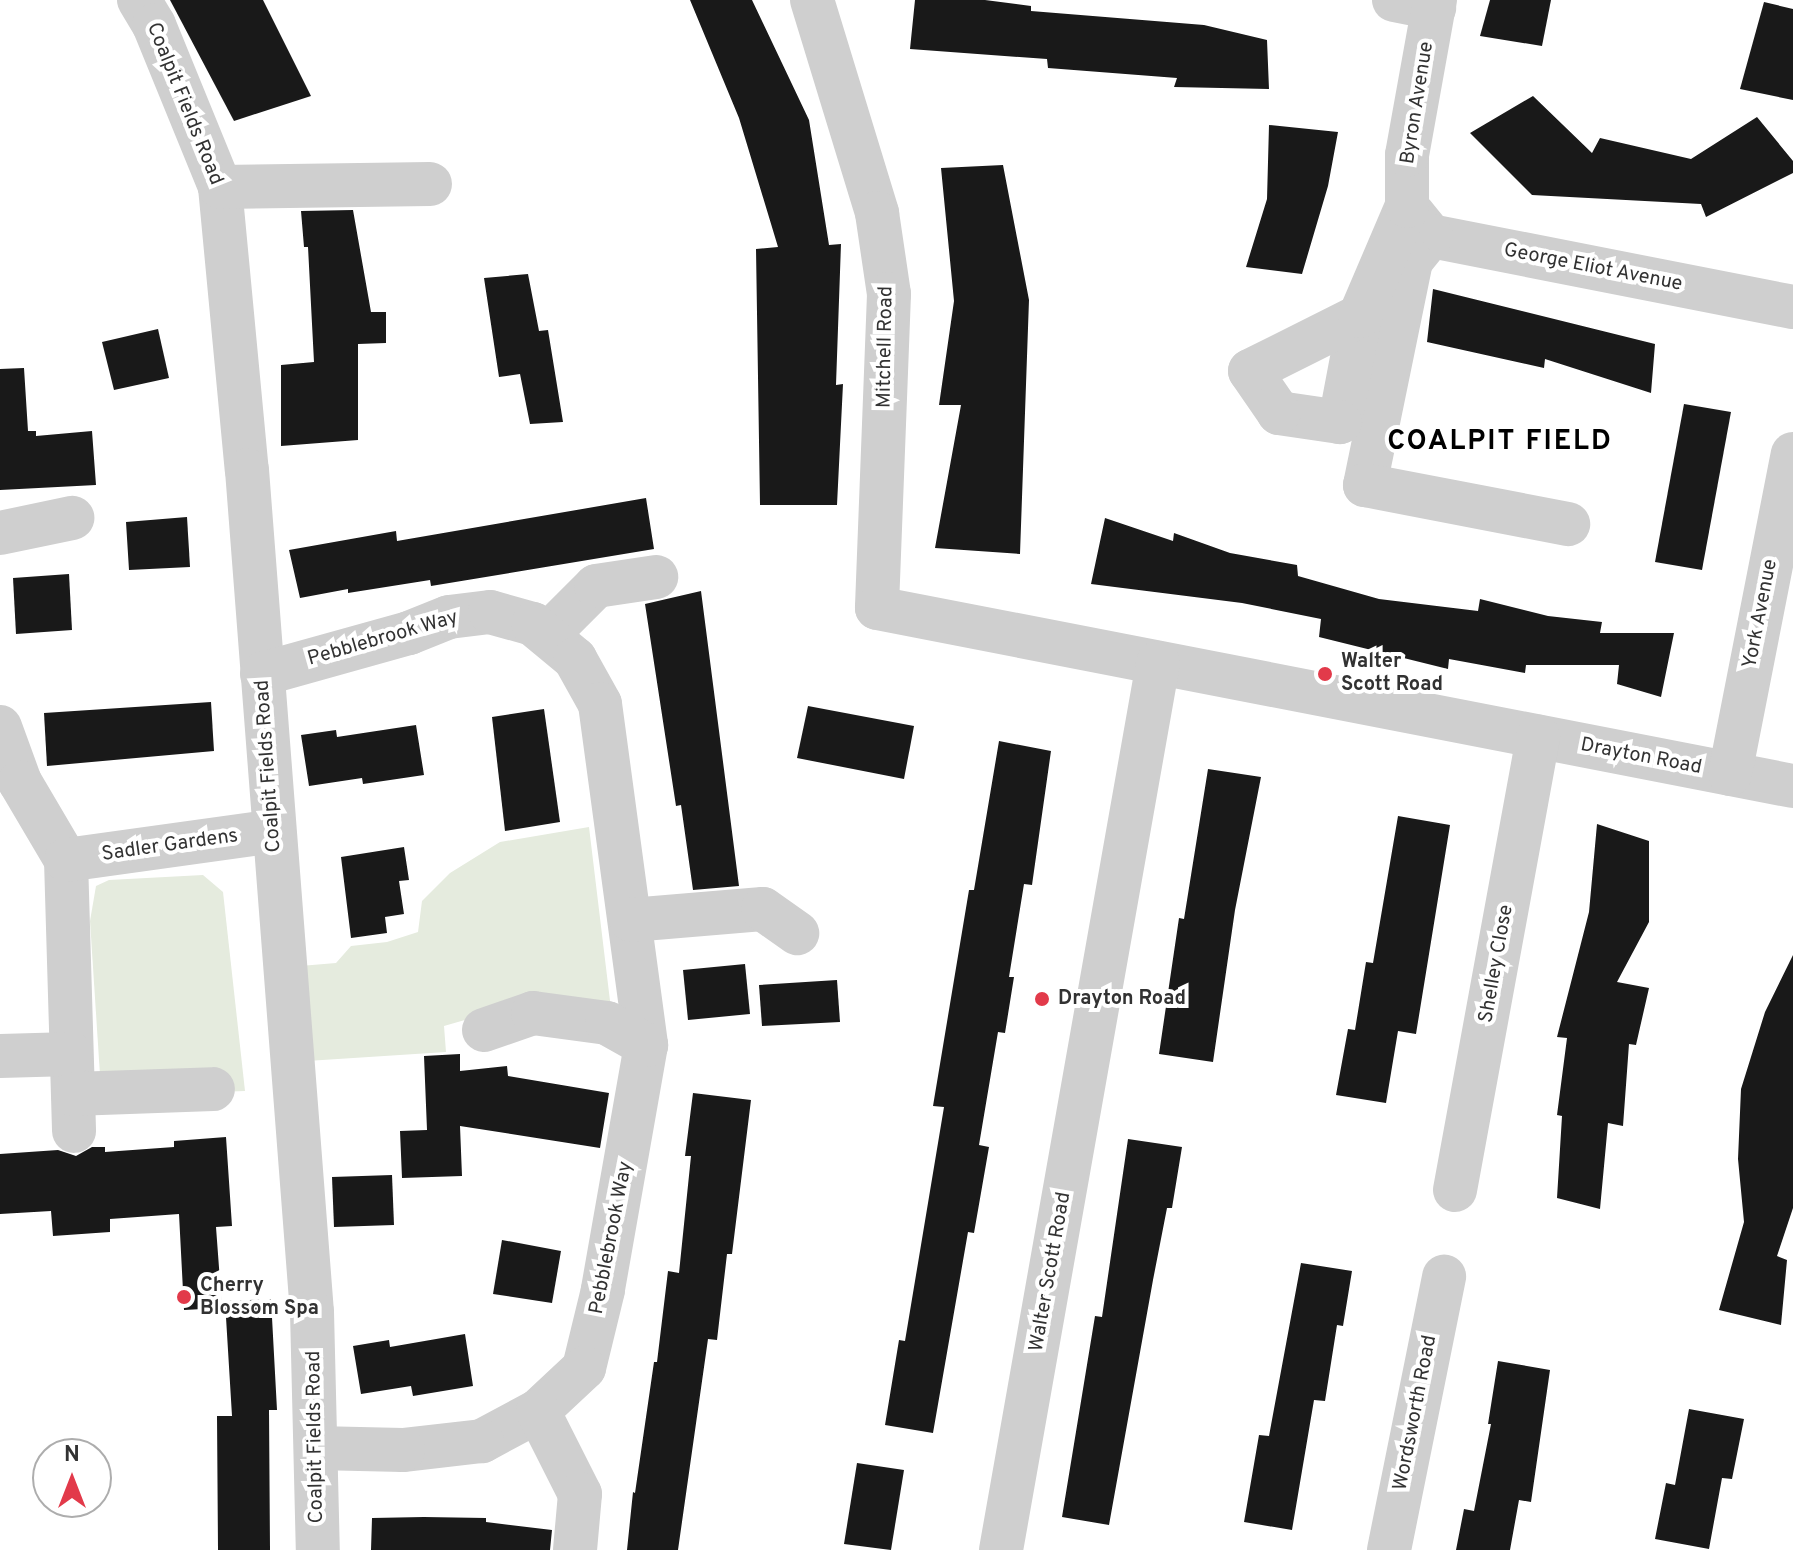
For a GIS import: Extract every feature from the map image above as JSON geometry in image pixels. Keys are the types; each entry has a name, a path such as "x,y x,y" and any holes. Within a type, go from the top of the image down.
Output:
{"street":[{"name":"Coalpit Fields Road","path":"139,0 154,25 220,187 247,470 312,1312 318,1550"},
{"name":"Mitchell Road","path":"812,0 877,213 889,294 877,608"},
{"name":"Byron Avenue","path":"1419,221 1407,155 1421,3"},
{"path":"220,187 430,184"},
{"path":"1360,316 1419,221"},
{"path":"1419,221 1365,485 1568,524"},
{"name":"George Eliot Avenue","path":"1419,221 1793,307"},
{"name":"York Avenue","path":"1730,774 1793,454"},
{"path":"0,533 72,518"},
{"path":"547,635 596,586 656,577"},
{"name":"Drayton Road","path":"877,608 1793,786"},
{"name":"Pebblebrook Way","path":"262,674 409,633 449,617 490,612 533,624 575,659 600,704 646,1045 603,1290 584,1368 538,1411 482,1441 403,1450 316,1448"},
{"name":"Walter Scott Road","path":"1001,1550 1158,663"},
{"path":"0,727 20,782 66,860 73,1093"},
{"name":"Shelley Close","path":"1455,1190 1538,737"},
{"name":"Sadler Gardens","path":"66,860 274,831"},
{"path":"631,920 763,909 797,933"},
{"path":"484,1030 533,1013 607,1023 646,1045"},
{"path":"0,1056 73,1093 213,1089"},
{"name":"Wordsworth Road","path":"1389,1550 1444,1276"},
{"path":"538,1411 580,1494 575,1550"}],"shaded area":[{"path":"589,827 611,1009 517,1005 444,1026 446,1052 307,1061 300,966 336,963 351,946 387,942 418,932 422,901 450,873 500,842"},
{"path":"203,875 223,892 245,1091 218,1092 100,1075 90,921 96,886 109,880"}],"building":[{"path":"170,0 263,0 311,96 234,121"},
{"path":"690,0 752,0 809,120 829,245 841,244 836,385 843,384 837,505 760,505 756,249 778,247 739,118"},
{"path":"915,0 985,0 1031,6 1031,11 1204,25 1267,40 1269,89 1174,87 1177,78 1048,68 1047,59 910,49"},
{"path":"1490,0 1551,0 1542,46 1480,36"},
{"path":"1764,2 1793,9 1793,100 1740,89"},
{"path":"1533,96 1592,153 1600,138 1691,159 1757,117 1793,161 1793,173 1706,217 1701,204 1532,195 1470,133"},
{"path":"1269,125 1338,132 1328,186 1302,274 1246,267 1267,199"},
{"path":"1003,165 1029,300 1020,554 935,548 961,405 939,405 954,301 941,168"},
{"path":"353,210 371,312 386,312 386,343 358,344 358,440 281,446 281,365 314,362 308,247 304,247 301,211"},
{"path":"528,274 539,331 548,330 563,422 530,424 520,374 499,377 484,278"},
{"path":"1433,289 1655,344 1651,393 1545,359 1544,368 1427,342"},
{"path":"158,329 169,378 114,390 102,342"},
{"path":"24,368 28,431 36,431 36,436 92,431 96,485 0,490 0,369"},
{"path":"1684,404 1731,412 1702,570 1655,562"},
{"path":"646,498 654,549 431,586 430,580 300,598 289,550 396,531 397,541"},
{"path":"187,517 190,567 129,570 126,522"},
{"path":"1105,518 1173,541 1174,533 1230,553 1297,565 1298,576 1379,599 1478,611 1480,599 1548,616 1602,622 1600,633 1674,633 1661,697 1617,684 1619,665 1526,665 1525,673 1449,659 1448,669 1319,637 1321,619 1242,603 1091,584"},
{"path":"69,574 72,630 16,634 13,578"},
{"path":"701,591 739,886 693,890 681,805 676,806 645,604"},
{"path":"211,702 214,751 47,766 44,713"},
{"path":"808,706 914,726 904,779 797,758"},
{"path":"544,709 560,822 505,831 492,717"},
{"path":"416,725 424,775 363,784 362,778 309,786 301,735 336,730 337,737"},
{"path":"999,741 1051,751 1032,885 1024,884 1009,977 1014,977 1005,1033 998,1032 979,1145 989,1147 974,1233 968,1232 933,1433 885,1425 899,1340 905,1341 944,1107 933,1106 969,890 974,890"},
{"path":"1208,769 1261,777 1235,910 1213,1062 1159,1054 1179,918 1184,919"},
{"path":"1398,816 1450,825 1416,1034 1398,1031 1386,1103 1336,1095 1348,1029 1355,1030 1366,962 1373,963"},
{"path":"1597,824 1649,841 1649,922 1617,982 1649,988 1636,1045 1629,1044 1623,1126 1608,1123 1600,1209 1557,1198 1562,1116 1557,1115 1567,1038 1557,1037 1589,912"},
{"path":"404,847 409,880 399,881 404,914 385,917 387,933 351,938 341,857"},
{"path":"1793,955 1793,1208 1777,1256 1787,1260 1781,1325 1719,1310 1744,1222 1738,1159 1741,1089 1765,1012"},
{"path":"745,964 750,1014 688,1020 683,970"},
{"path":"837,980 840,1022 762,1026 759,985"},
{"path":"460,1054 460,1071 507,1066 508,1076 609,1093 600,1148 460,1126 462,1176 402,1178 400,1131 427,1130 424,1056"},
{"path":"693,1093 751,1100 732,1254 727,1254 717,1340 708,1339 678,1550 627,1550 633,1492 654,1362 657,1362 668,1271 679,1273 691,1156 685,1156"},
{"path":"226,1137 232,1226 216,1227 222,1308 184,1310 179,1214 110,1219 110,1232 53,1236 51,1211 0,1214 0,1154 58,1150 76,1156 92,1147 105,1147 105,1152 174,1147 174,1141"},
{"path":"1128,1139 1182,1147 1172,1208 1167,1208 1153,1280 1109,1525 1062,1517 1095,1316 1102,1317"},
{"path":"392,1175 394,1225 334,1227 332,1177"},
{"path":"502,1240 561,1251 552,1303 493,1294"},
{"path":"1301,1263 1352,1271 1343,1326 1337,1325 1325,1401 1314,1400 1292,1530 1244,1522 1259,1435 1269,1436"},
{"path":"271,1299 277,1410 269,1410 270,1550 218,1550 217,1416 232,1416 225,1301"},
{"path":"465,1334 473,1386 413,1396 411,1386 361,1394 353,1346 389,1340 390,1347"},
{"path":"1498,1361 1550,1370 1531,1502 1519,1500 1510,1550 1456,1550 1464,1509 1474,1511 1491,1424 1488,1424"},
{"path":"1689,1409 1744,1419 1732,1479 1722,1478 1709,1549 1655,1539 1666,1483 1675,1485"},
{"path":"857,1463 904,1470 891,1550 844,1544"},
{"path":"372,1518 486,1518 486,1522 552,1530 550,1550 371,1550"}],"place":[{"name":"Walter Scott Road","path":"1325,674"},
{"name":"Drayton Road","path":"1042,999"},
{"name":"Cherry Blossom Spa","path":"184,1297"}],"district":[{"name":"COALPIT FIELD","path":"1500,442"}]}
